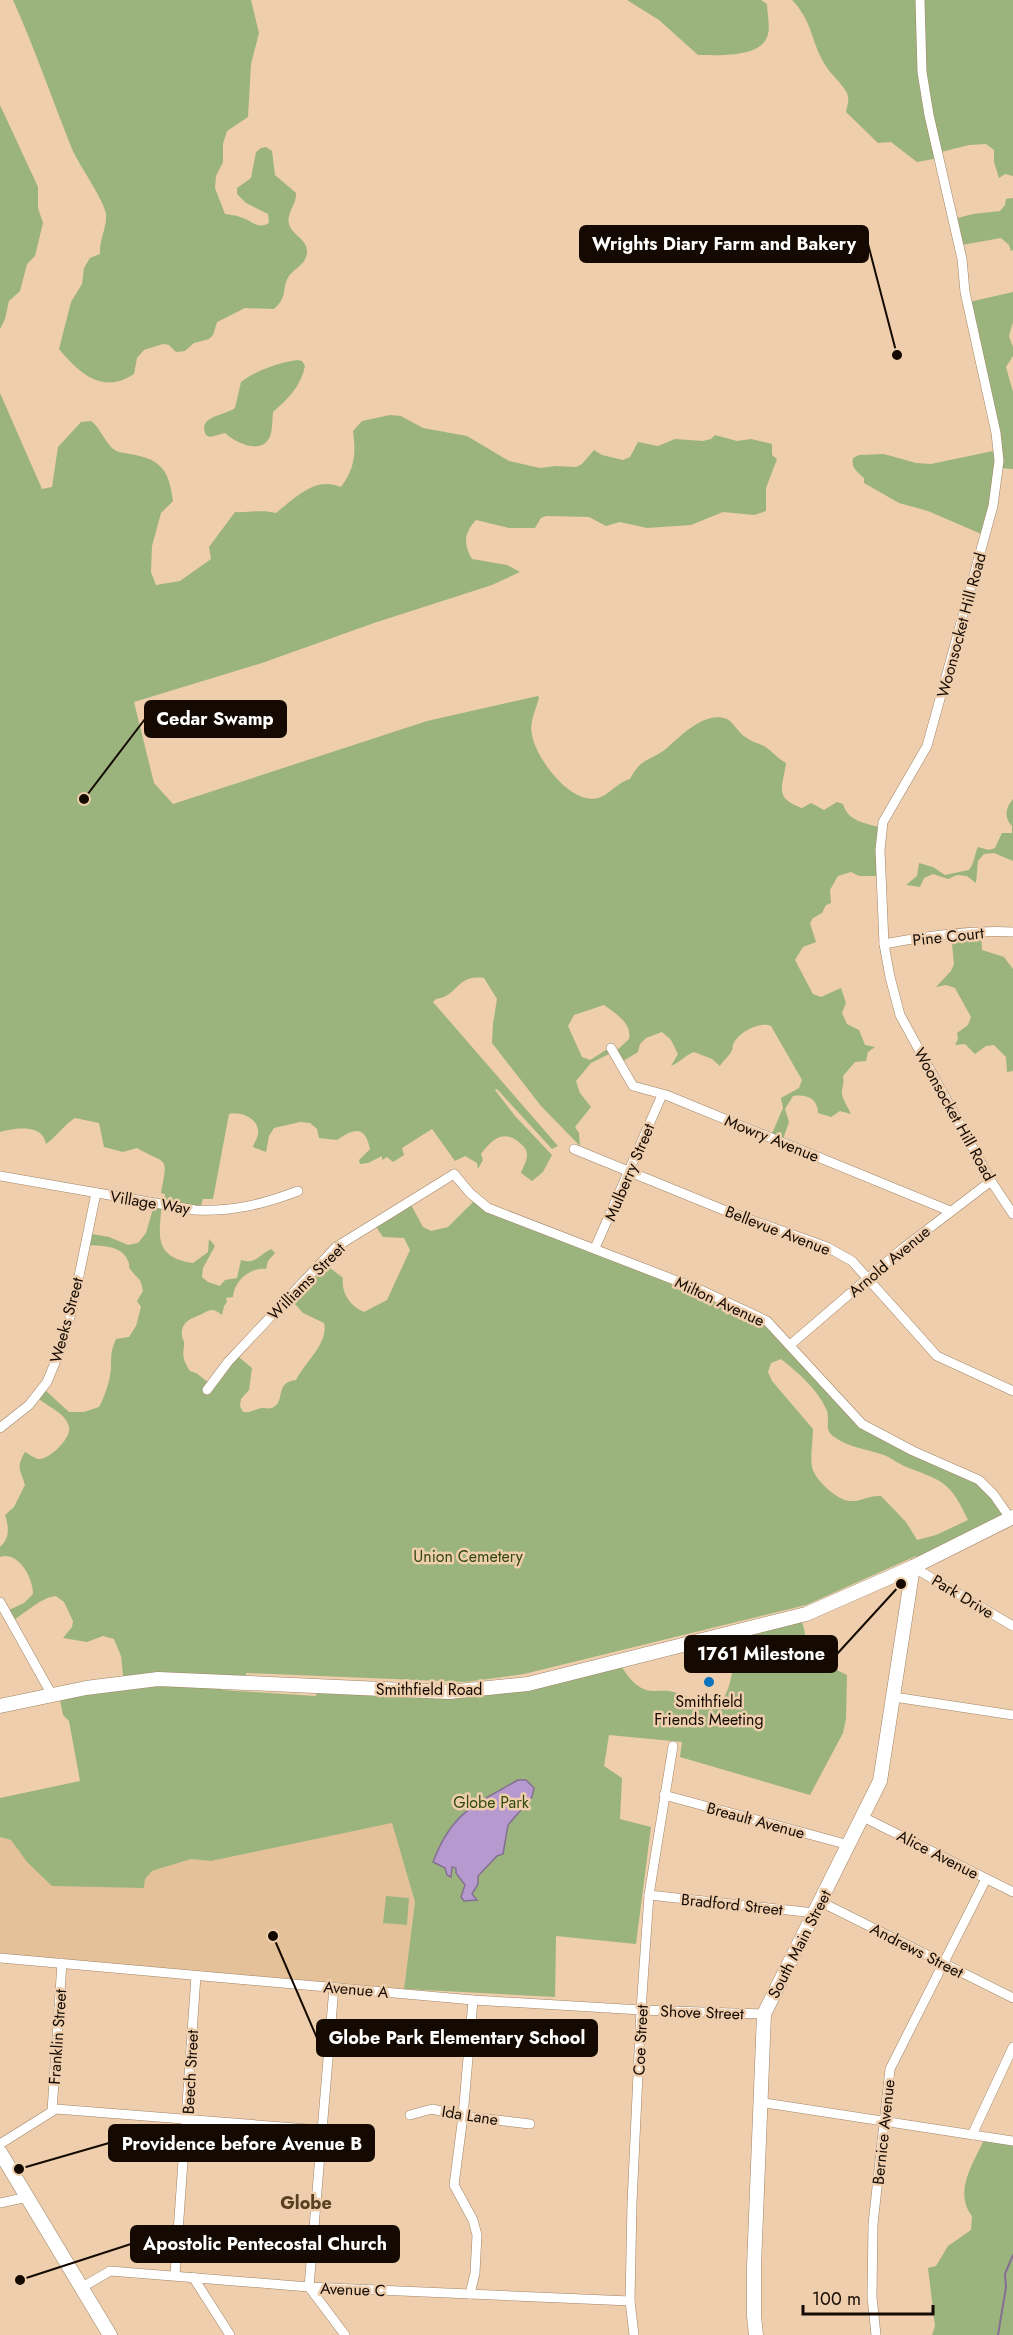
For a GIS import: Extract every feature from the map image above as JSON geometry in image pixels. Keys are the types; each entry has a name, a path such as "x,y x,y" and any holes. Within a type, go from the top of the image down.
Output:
{"main road":[{"name":"Smithfield Road","path":"0,1706 86,1688 158,1679 449,1692 528,1684 806,1614 913,1567 1011,1517"},
{"name":"South Main Street","path":"756,2335 754,2316 759,2102 764,2014 880,1781 913,1567"},
{"path":"0,2152 110,2335"}],"street":[{"name":"Woonsocket Hill Road","path":"920,0 922,72 929,115 962,259 965,292 996,433 999,461 993,506 927,746 883,822 880,850 884,944 900,1015 991,1181 1013,1214"},
{"name":"Pine Court","path":"884,944 981,930 1013,932"},
{"name":"Mowry Avenue","path":"611,1048 633,1086 662,1095 951,1211"},
{"name":"Mulberry Street","path":"595,1248 662,1095"},
{"name":"Bellevue Avenue","path":"574,1149 716,1207 827,1247 852,1261 937,1356 1013,1391"},
{"name":"Milton Avenue","path":"454,1174 470,1193 488,1208 703,1291 768,1321 862,1424 913,1451 979,1480 1011,1517"},
{"name":"Williams Street","path":"207,1390 228,1362 336,1247 454,1174"},
{"name":"Village Way","path":"0,1176 195,1210 219,1211 252,1206 298,1191"},
{"name":"Arnold Avenue","path":"790,1345 867,1278 991,1181"},
{"name":"Weeks Street","path":"0,1428 29,1405 47,1382 59,1353 72,1310 96,1193"},
{"name":"Park Drive","path":"913,1567 1013,1626"},
{"path":"0,1602 52,1695"},
{"path":"894,1697 1013,1715"},
{"name":"Coe Street","path":"634,2335 630,2301 632,2203 641,2010 649,1895 673,1746"},
{"name":"Breault Avenue","path":"664,1795 849,1845"},
{"name":"Alice Avenue","path":"863,1817 1013,1892"},
{"name":"Bernice Avenue","path":"876,2335 872,2297 873,2224 890,2069 986,1878"},
{"name":"Bradford Street","path":"649,1895 818,1907"},
{"name":"Andrews Street","path":"818,1907 943,1963 1013,1998"},
{"name":"Avenue A","path":"0,1958 473,2000 641,2010"},
{"name":"Franklin Street","path":"52,2111 62,1964"},
{"name":"Beech Street","path":"175,2275 188,2121 196,1976"},
{"path":"334,1987 309,2287 345,2335"},
{"path":"470,2294 475,2273 477,2235 473,2220 454,2185 463,2116 473,2000"},
{"name":"Shove Street","path":"641,2010 764,2014"},
{"path":"972,2134 1013,2047"},
{"path":"759,2102 1013,2141"},
{"path":"0,2144 56,2109 321,2130"},
{"name":"Ida Lane","path":"410,2115 432,2109 463,2116 530,2124"},
{"path":"0,2203 27,2197"},
{"name":"Avenue C","path":"81,2288 110,2271 309,2287 630,2301"},
{"path":"193,2277 230,2335"}],"shaded area":[{"path":"518,1780 526,1780 534,1788 532,1797 508,1825 503,1854 497,1856 478,1876 478,1884 472,1894 477,1900 464,1901 461,1897 465,1885 456,1873 456,1868 452,1867 451,1877 447,1875 445,1868 433,1862 440,1845 466,1812"},
{"path":"392,1823 415,1902 404,1989 0,1962 0,1837 11,1839 27,1862 144,1888 145,1879 152,1871 191,1859 211,1861"}],"green space":[{"path":"13,0 251,0 259,33 251,64 248,117 227,131 223,144 223,162 216,176 215,188 225,214 238,216 258,225 269,223 268,214 246,203 237,194 237,188 251,178 256,152 266,147 272,151 275,175 296,193 288,220 293,231 305,243 307,251 303,263 289,276 282,300 274,309 245,308 217,322 213,335 209,339 194,343 185,351 176,352 169,345 163,344 144,350 137,358 134,374 123,380 102,382 92,378 75,366 59,349 71,302 82,284 84,268 90,258 100,254 106,214 101,200 72,149"},
{"path":"627,0 761,0 767,4 768,33 762,44 746,52 698,55 659,20"},
{"path":"792,0 1013,0 1013,176 1005,174 999,178 994,162 994,150 986,144 969,145 941,152 939,158 917,162 891,142 878,143 846,112 847,93 824,63 808,23"},
{"path":"0,105 38,187 38,208 43,223 35,256 27,264 20,291 9,301 0,329"},
{"path":"1013,198 1013,250 1011,251 1009,245 1001,238 962,245 954,219 1000,211 1006,199"},
{"path":"1013,292 1013,322 1009,336 1013,356 1006,367 1013,392 1013,469 1000,468 986,536 928,511 899,503 864,483 864,478 855,469 853,458 859,455 884,454 916,463 931,464 998,450 969,302"},
{"path":"297,360 302,361 305,366 303,373 293,392 273,412 271,434 264,444 246,445 225,433 210,437 206,435 204,429 208,420 235,408 241,382 268,368"},
{"path":"0,393 42,489 52,487 58,447 81,422 91,421 114,449 149,459 162,468 169,481 173,501 161,513 152,546 151,572 156,585 180,581 211,559 209,547 235,512 276,513 315,486 332,484 341,487 353,461 353,431 362,421 390,415 401,416 423,428 467,436 509,461 540,468 576,467 582,464 594,450 602,455 623,460 630,457 638,442 658,446 675,439 703,441 715,435 737,441 751,439 772,444 772,455 777,459 766,488 766,511 754,515 723,512 691,525 647,528 620,522 606,526 589,517 546,516 541,518 535,528 509,528 476,520 469,529 466,539 472,559 507,565 520,572 492,585 374,623 262,663 134,702 154,783 173,804 427,721 538,696 531,730 540,756 556,778 566,787 587,798 598,798 630,779 638,766 667,748 686,731 702,721 719,717 727,719 744,736 764,746 786,763 782,791 787,800 802,808 811,803 824,810 837,802 843,804 845,810 853,818 882,828 881,876 859,876 851,872 838,876 830,890 831,903 826,905 822,913 813,918 810,923 816,942 803,947 795,960 813,994 821,997 841,988 846,1003 842,1013 847,1024 859,1030 865,1045 875,1047 868,1052 866,1061 855,1062 843,1076 842,1095 851,1114 840,1111 831,1117 818,1113 816,1104 810,1098 793,1096 785,1109 789,1122 782,1142 770,1138 783,1108 781,1098 799,1088 802,1080 771,1026 761,1025 744,1032 735,1041 731,1052 720,1066 712,1059 694,1052 671,1066 678,1054 671,1040 662,1032 646,1038 640,1044 638,1052 620,1063 615,1052 629,1039 628,1028 618,1015 604,1005 574,1015 568,1026 582,1057 590,1060 606,1050 613,1052 591,1063 576,1081 580,1093 591,1107 575,1127 579,1133 580,1146 541,1106 492,1043 497,999 484,978 475,978 468,979 449,994 433,1002 558,1146 552,1149 497,1089 495,1090 515,1116 552,1155 543,1172 532,1181 521,1173 527,1157 526,1150 520,1143 509,1137 504,1136 489,1144 481,1154 483,1160 478,1169 477,1163 465,1156 455,1161 432,1129 402,1148 404,1155 393,1162 387,1157 382,1160 382,1156 360,1164 359,1160 370,1149 362,1132 353,1131 337,1140 319,1138 317,1129 310,1123 300,1122 274,1128 269,1136 266,1152 253,1147 258,1128 253,1120 233,1113 229,1114 213,1199 203,1199 201,1206 198,1207 164,1200 165,1194 161,1193 165,1172 163,1163 137,1148 123,1152 104,1147 99,1123 75,1118 46,1144 41,1134 32,1129 0,1132"},
{"path":"1013,799 1013,861 994,853 984,854 978,861 976,883 967,876 957,875 948,879 933,874 924,878 920,887 906,885 917,876 919,863 933,867 945,875 969,870 978,847 989,850 995,848 1002,833 1012,833 1012,826 1006,813"},
{"path":"951,934 981,934 982,950 1004,957 1013,969 1013,1071 1007,1072 1006,1057 994,1045 986,1046 975,1054 965,1044 955,1045 958,1039 957,1033 968,1025 971,1017 955,988 946,985 936,987 951,971 954,964"},
{"path":"475,1200 768,1321 861,1424 981,1482 1007,1515 919,1561 916,1556 806,1605 524,1674 465,1682 246,1673 245,1680 223,1680 222,1690 316,1696 318,1686 491,1688 618,1660 626,1673 641,1688 652,1691 669,1691 702,1702 715,1703 722,1701 731,1676 732,1659 727,1634 798,1612 805,1634 798,1655 816,1660 847,1675 846,1719 843,1733 810,1795 680,1757 682,1742 609,1735 604,1766 622,1778 620,1819 651,1827 636,1944 556,1936 555,1997 404,1989 415,1902 392,1823 211,1861 191,1859 152,1871 145,1879 144,1888 52,1886 27,1862 11,1840 0,1837 0,1798 80,1781 69,1721 63,1715 59,1695 124,1684 121,1656 114,1639 103,1636 87,1642 63,1638 72,1627 73,1621 64,1602 56,1596 39,1603 11,1621 7,1611 24,1603 33,1594 32,1587 27,1573 18,1562 7,1556 0,1557 0,1547 6,1540 8,1532 5,1515 14,1507 25,1485 20,1468 22,1457 25,1452 42,1459 53,1453 69,1432 64,1418 38,1398 44,1389 69,1412 84,1412 99,1407 108,1383 116,1339 129,1337 136,1326 141,1307 137,1301 143,1291 140,1281 121,1251 103,1246 84,1245 86,1233 109,1237 128,1245 138,1243 146,1233 155,1202 162,1203 160,1234 165,1250 171,1256 193,1263 208,1252 209,1239 215,1246 203,1268 202,1277 220,1286 225,1280 237,1278 241,1260 253,1260 271,1249 275,1253 268,1261 266,1269 254,1270 244,1276 236,1286 233,1297 226,1298 227,1302 222,1315 214,1310 208,1311 188,1321 182,1331 183,1356 186,1364 190,1371 208,1382 234,1353 252,1368 249,1390 241,1399 240,1406 243,1412 246,1412 276,1405 282,1388 296,1380 323,1338 324,1323 303,1313 286,1294 316,1261 319,1259 343,1278 343,1289 348,1298 364,1312 387,1300 410,1250 404,1238 383,1237 372,1221 409,1201 423,1227 431,1231 448,1227","holes":["781,1359 807,1382 823,1403 828,1414 828,1427 833,1436 852,1446 884,1455 939,1481 952,1491 968,1520 936,1535 917,1540 906,1522 881,1496 849,1501 838,1497 827,1488 812,1467 813,1429 772,1381 768,1372 771,1363"]},
{"path":"386,1896 409,1898 407,1925 383,1923"},
{"path":"985,2138 1013,2143 1013,2335 932,2335 935,2326 928,2268 936,2266 948,2246 971,2230 972,2216 964,2197 965,2187 971,2167"}],"waterway":[{"path":"998,2335 1006,2287 1005,2274 1013,2255"}],"place":[{"name":"Wrights Diary Farm and Bakery","path":"897,355"},
{"name":"Cedar Swamp","path":"84,799"},
{"name":"1761 Milestone","path":"901,1584"},
{"name":"Smithfield Friends Meeting","path":"709,1682"},
{"name":"Globe Park Elementary School","path":"273,1936"},
{"name":"Providence before Avenue B","path":"19,2169"},
{"name":"Apostolic Pentecostal Church","path":"20,2280"}],"district":[{"name":"Globe","path":"306,2203"}],"park label":[{"name":"Union Cemetery","path":"468,1556"},
{"name":"Globe Park","path":"491,1802"}]}
